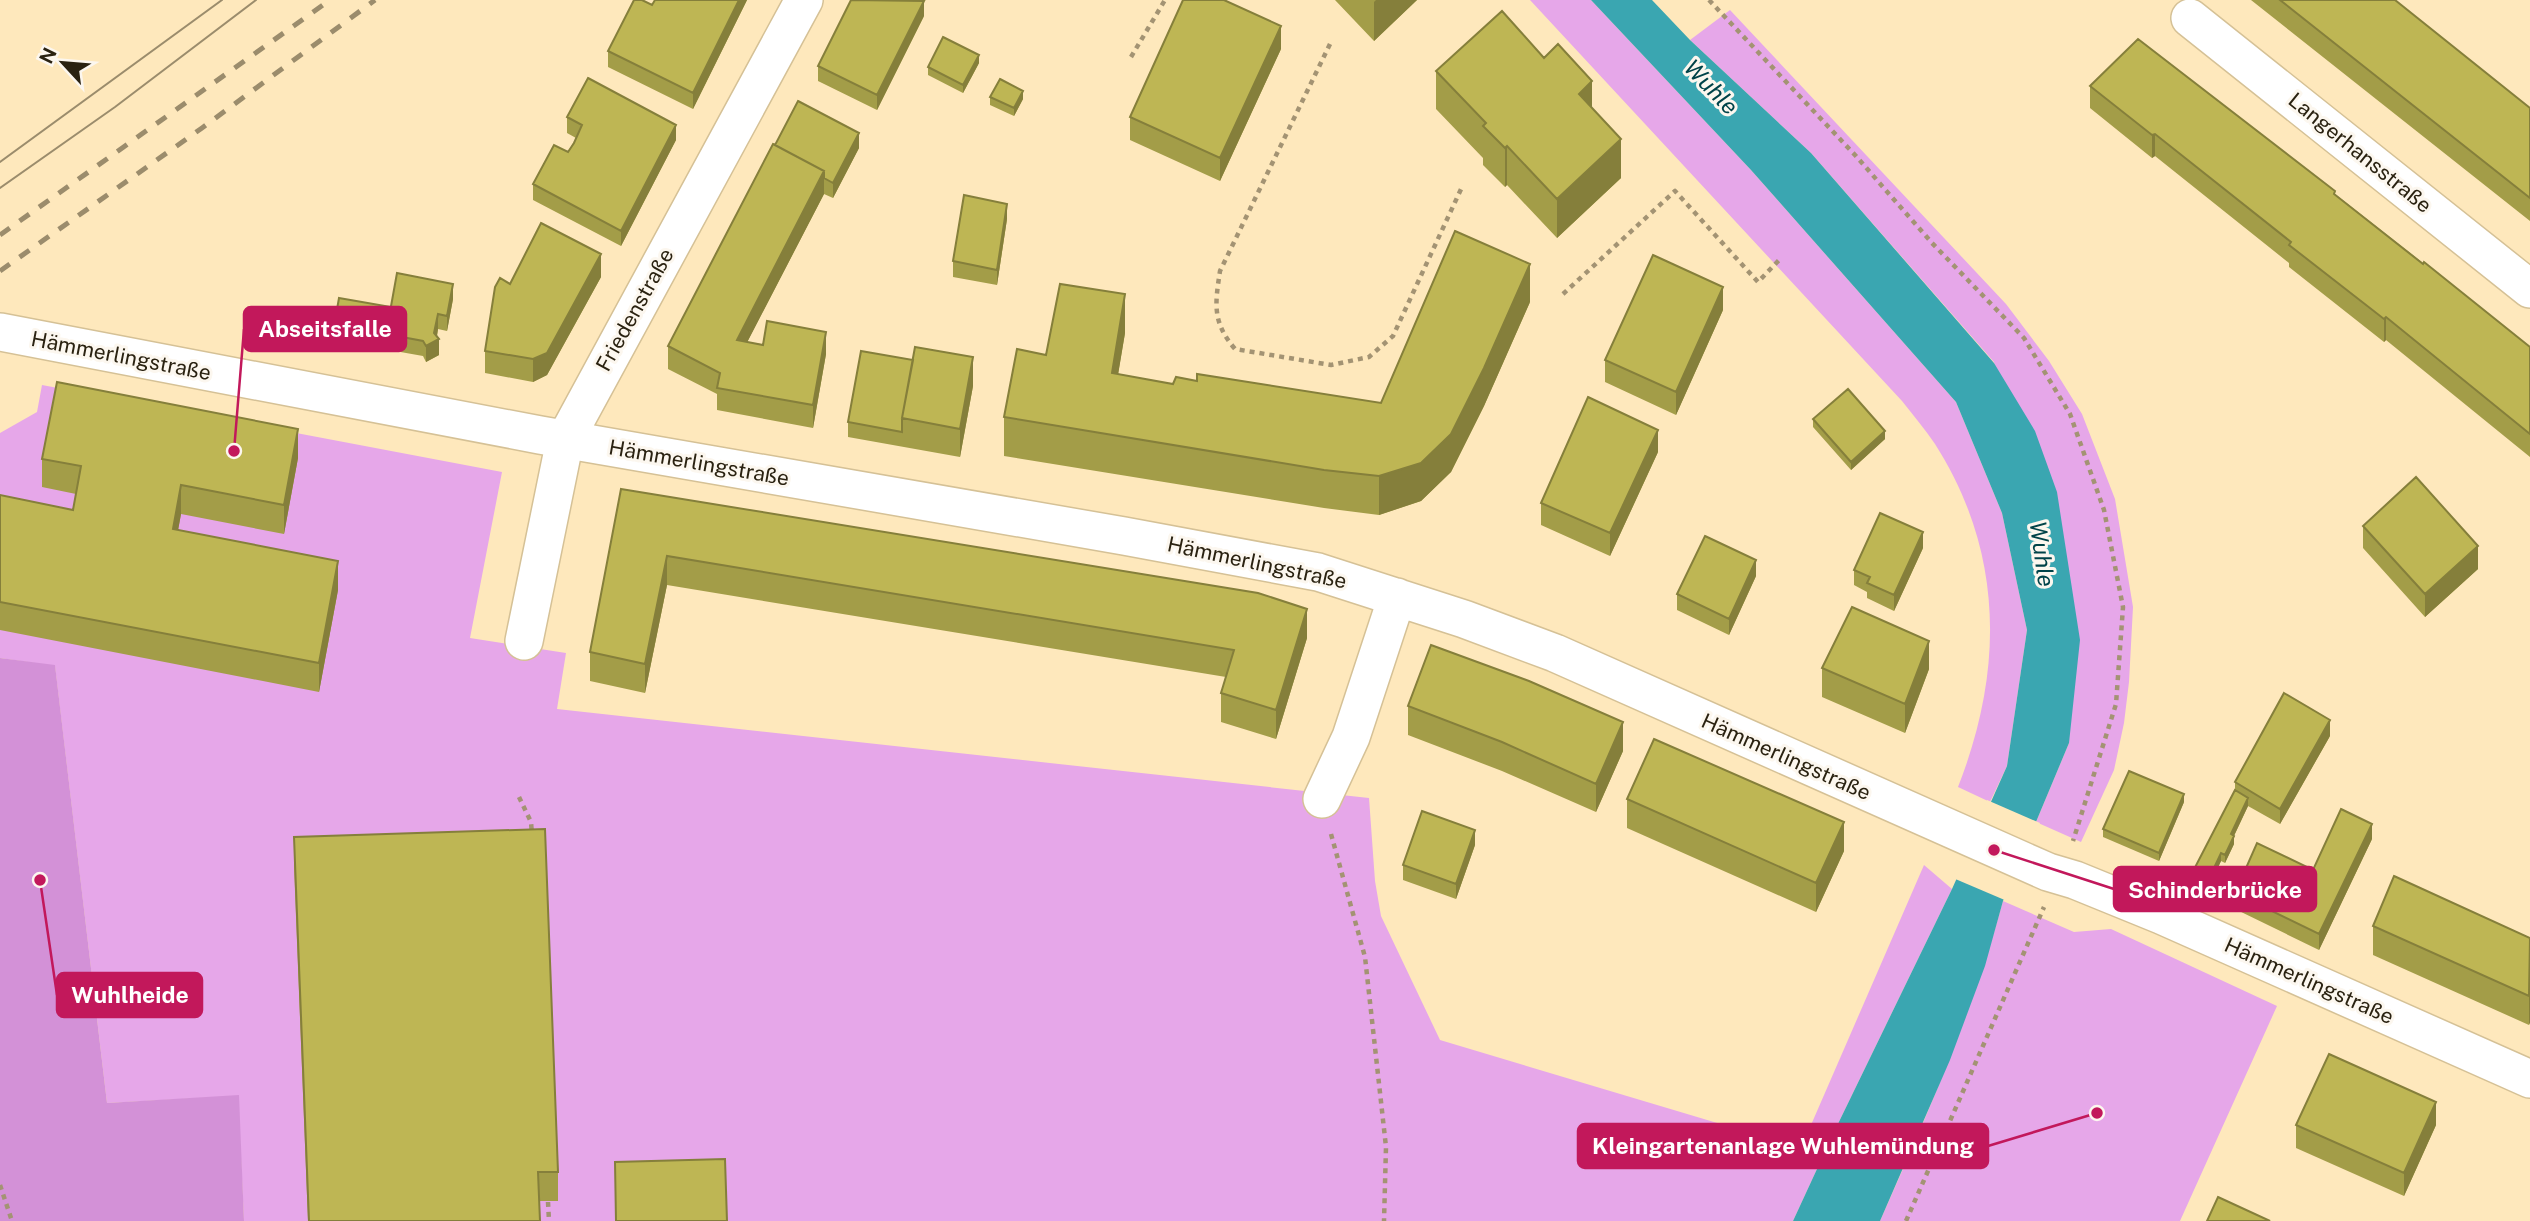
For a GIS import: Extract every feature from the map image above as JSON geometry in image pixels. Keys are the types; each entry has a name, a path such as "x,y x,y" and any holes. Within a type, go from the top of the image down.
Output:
{"street":[{"name":"Friedenstraße","path":"524,641 565,440 804,0"},
{"name":"Langerhansstraße","path":"2190,18 2530,289"},
{"name":"Hämmerlingstraße","path":"0,332 565,440 1318,572 1464,619 1555,653 1941,825 2059,859 2075,880 2161,915 2530,1079"},
{"path":"1322,799 1351,737 1397,597"}],"path":[{"path":"1131,57 1166,0"},
{"path":"1709,0 2024,338 2070,414 2104,510 2123,607 2116,704 2059,859"},
{"path":"1330,44 1220,271 1215,303 1222,333 1235,349 1331,365 1369,357 1392,336 1462,187"},
{"path":"1563,294 1675,191 1758,282 1781,258"},
{"path":"519,797 531,822 532,845"},
{"path":"1322,799 1365,957 1386,1147 1384,1221"},
{"path":"1906,1221 2044,908"},
{"path":"0,1185 12,1221"},
{"path":"548,1202 549,1221"}],"shaded area":[{"path":"1530,0 1591,0 1751,170 1956,402 2002,513 2027,630 2007,766 1990,802 1958,787 1984,699 1990,612 1985,569 1974,527 1958,485 1935,444 1902,401"},
{"path":"1730,10 2006,304 2049,361 2082,414 2115,499 2133,607 2129,682 2114,770 2081,842 2036,822 2069,743 1994,362 1811,153 1690,40"},
{"path":"42,385 502,472 470,638 566,653 557,709 1369,798 1375,881 1381,916 1440,1040 1801,1148 1924,865 1952,889 1793,1221 244,1221 238,1096 107,1103 55,666 0,658 0,433 37,412"},
{"path":"0,658 55,665 107,1103 239,1095 244,1221 0,1221"},
{"path":"2003,901 2074,932 2111,929 2277,1006 2180,1221 1880,1221 1963,1024"}],"water":[{"name":"Wuhle","path":"1591,0 1652,0 1690,40 1811,153 1994,363 2035,431 2057,492 2080,640 2069,743 2003,901 1985,966 1950,1060 1880,1221 1793,1221 1952,889 2007,766 2027,630 2002,513 1956,402 1751,170"}],"pier":[{"path":"1987,800 2040,823 2007,901 1953,878"}],"building":[{"path":"634,0 642,0 652,5 655,0 739,0 693,93 608,51"},
{"path":"851,0 924,1 877,95 818,66"},
{"path":"1183,0 1224,0 1281,26 1220,158 1130,117"},
{"path":"2280,0 2395,0 2530,108 2530,198"},
{"path":"1502,11 1544,58 1558,44 1592,81 1579,94 1621,139 1557,199 1507,146 1505,148 1483,126 1486,123 1436,71"},
{"path":"943,37 979,55 963,85 928,67"},
{"path":"2138,39 2335,191 2334,194 2530,347 2530,434 2386,317 2384,319 2289,245 2291,242 2155,134 2152,135 2090,86"},
{"path":"588,78 676,125 621,231 533,184 554,145 568,152 574,143 582,125 567,117"},
{"path":"1000,79 1023,91 1014,108 990,97"},
{"path":"798,101 859,133 833,183 824,178 824,171 775,145"},
{"path":"773,144 824,171 737,340 763,345 767,321 826,332 813,405 717,388 720,373 668,346"},
{"path":"964,195 1007,204 997,270 953,261"},
{"path":"541,223 601,254 547,353 533,359 485,351 495,287 500,278 510,284"},
{"path":"1455,231 1530,264 1484,368 1451,434 1421,463 1379,476 1324,470 1004,417 1017,349 1046,355 1060,284 1125,294 1112,373 1173,384 1176,377 1197,381 1197,374 1381,403"},
{"path":"1653,255 1723,287 1676,392 1605,360"},
{"path":"397,273 453,284 447,316 438,314 434,333 439,339 426,346 423,341 386,334"},
{"path":"339,298 391,307 386,342 333,332"},
{"path":"915,347 973,357 960,429 902,418"},
{"path":"861,351 913,360 902,418 902,432 848,422"},
{"path":"57,382 298,429 284,505 181,485 173,529 338,561 319,663 0,602 0,495 73,510 81,466 42,459"},
{"path":"1848,389 1885,431 1851,462 1813,419"},
{"path":"1588,397 1658,430 1610,533 1541,503"},
{"path":"2416,477 2478,546 2425,594 2363,526"},
{"path":"621,489 1258,593 1307,609 1276,710 1221,693 1234,650 667,556 645,664 590,652"},
{"path":"1880,513 1923,532 1894,595 1867,583 1870,577 1854,570"},
{"path":"1705,536 1756,560 1729,619 1677,594"},
{"path":"1852,607 1929,641 1905,704 1822,668"},
{"path":"1431,645 1529,681 1623,722 1596,784 1502,742 1408,706"},
{"path":"2284,693 2330,720 2280,809 2235,782"},
{"path":"1654,739 1844,822 1816,883 1627,799"},
{"path":"2129,771 2184,794 2159,853 2103,829"},
{"path":"2235,790 2248,798 2231,834 2234,836 2225,855 2221,853 2205,887 2189,879"},
{"path":"2341,809 2372,824 2319,934 2235,893 2257,843 2313,870"},
{"path":"1422,811 1475,830 1456,884 1403,865"},
{"path":"545,829 558,1172 538,1172 540,1221 309,1221 294,837"},
{"path":"2394,876 2530,938 2529,996 2373,926"},
{"path":"2329,1054 2436,1102 2404,1173 2296,1125"},
{"path":"725,1159 727,1221 616,1221 615,1162"},
{"path":"2218,1197 2270,1221 2207,1221"}],"tram line":[{"path":"0,162 222,0"},
{"path":"0,188 115,107 256,0"}],"railway":[{"path":"0,235 330,0"},
{"path":"0,271 202,128 375,0"}],"place":[{"name":"Abseitsfalle","path":"234,451"},
{"name":"Schinderbrücke","path":"1994,850"},
{"name":"Wuhlheide","path":"40,880"},
{"name":"Kleingartenanlage Wuhlemündung","path":"2097,1113"}]}
